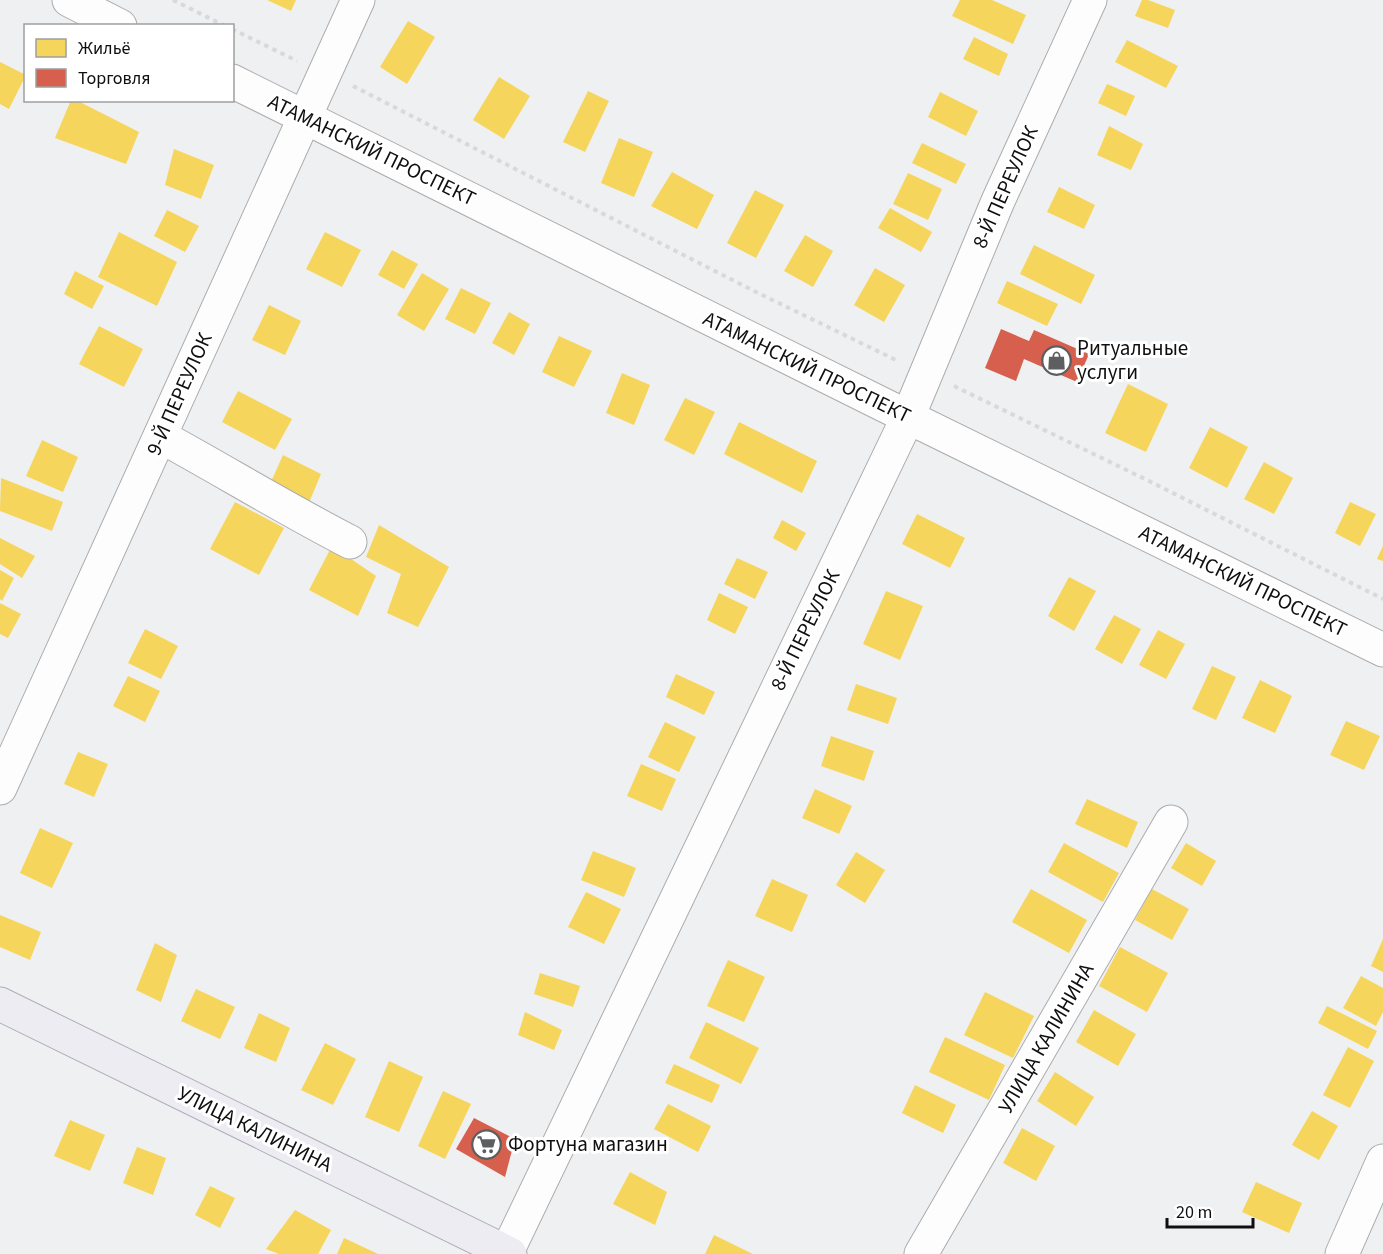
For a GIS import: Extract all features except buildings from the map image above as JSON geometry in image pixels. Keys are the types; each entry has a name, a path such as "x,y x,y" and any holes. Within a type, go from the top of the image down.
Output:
{"main road":[{"name":"УЛИЦА КАЛИНИНА","path":"0,1004 508,1254"}],"street":[{"path":"69,0 116,24"},
{"name":"9-Й ПЕРЕУЛОК","path":"0,788 358,0"},
{"name":"8-Й ПЕРЕУЛОК","path":"508,1254 908,417 998,201 1090,0"},
{"name":"АТАМАНСКИЙ ПРОСПЕКТ","path":"234,82 1383,650"},
{"path":"160,436 350,542"},
{"name":"УЛИЦА КАЛИНИНА","path":"921,1254 1171,822"},
{"path":"1342,1254 1383,1161"}],"path":[{"path":"173,0 221,24"},
{"path":"234,30 360,89 754,291 1149,481 1383,599"}],"place":[{"name":"Ритуальные услуги","path":"1056,360"},
{"name":"Фортуна магазин","path":"487,1144"}]}
